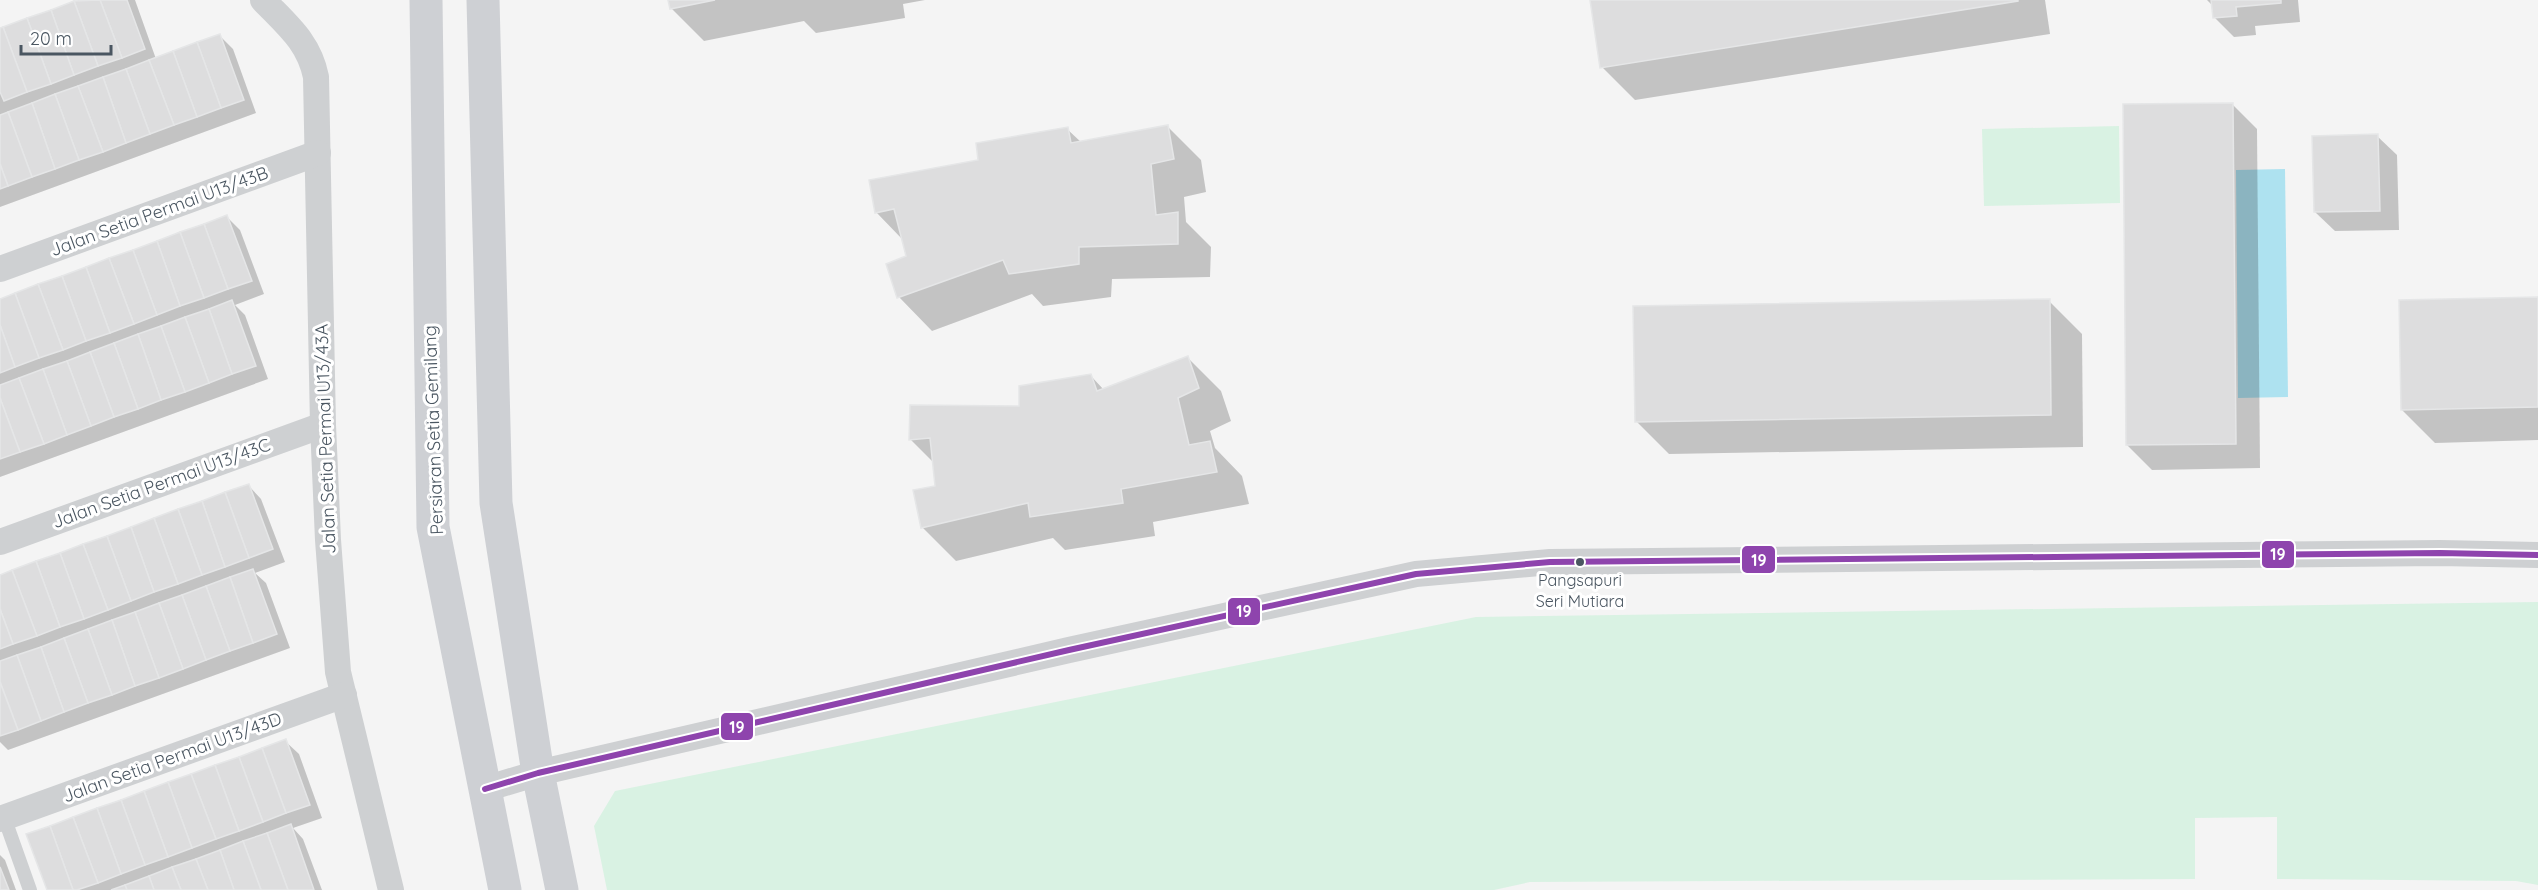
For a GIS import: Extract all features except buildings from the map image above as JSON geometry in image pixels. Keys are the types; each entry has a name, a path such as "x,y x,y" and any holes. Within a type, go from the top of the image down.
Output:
{"street":[{"name":"Jalan Setia Permai U13/43A","path":"262,0 303,41 313,61 316,77 323,425 328,540 338,672 391,890"},
{"name":"Persiaran Setia Gemilang","path":"426,0 433,527 505,890"},
{"path":"483,0 496,503 538,773 562,890"},
{"name":"Jalan Setia Permai U13/43B","path":"0,269 318,153"},
{"name":"Jalan Setia Permai U13/43C","path":"0,542 323,425"},
{"path":"485,789 538,773 1069,650 1416,574 1457,568 1573,561 2440,553 2538,555"},
{"name":"Jalan Setia Permai U13/43D","path":"1,814 344,695"}],"lane":[{"path":"1,814 30,890"}],"green space":[{"path":"2119,126 2120,203 1984,206 1982,129"},
{"path":"2538,602 2538,885 2516,881 2277,879 2277,817 2195,818 2195,879 1530,882 1494,890 607,890 594,826 615,791 1476,617"}],"water":[{"path":"2285,169 2288,397 2238,398 2236,170"}],"transit line":[{"name":"19","path":"485,789 538,773 1069,650 1416,574 1550,562 2440,553 2538,555"}],"place":[{"name":"Pangsapuri Seri Mutiara","path":"1580,562"}]}
